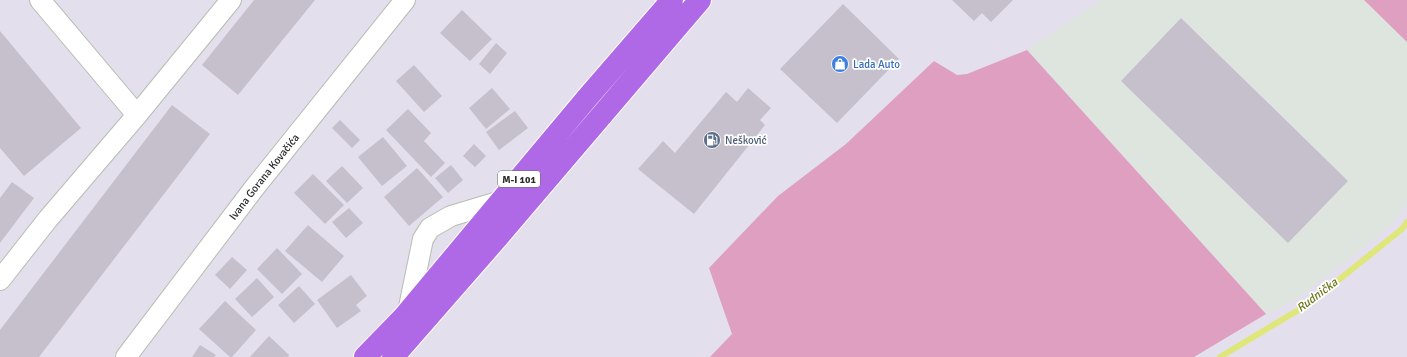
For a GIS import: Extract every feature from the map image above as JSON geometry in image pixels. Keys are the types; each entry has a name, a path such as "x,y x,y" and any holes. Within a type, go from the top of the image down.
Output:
{"main road":[{"name":"M-I 101","path":"365,357 408,312 587,98 672,0"},
{"name":"M-I 101","path":"393,357 497,238 700,0"}],"street":[{"path":"40,0 137,115"},
{"path":"0,280 48,219 137,115 230,0"},
{"name":"Ivana Gorana Kovačića","path":"126,357 255,187 405,0"},
{"path":"408,312 423,239 430,228 451,216 501,201"}],"shaded area":[{"path":"1101,0 1364,0 1407,42 1407,204 1380,235 1295,300 1266,314 1027,50"},
{"path":"1364,0 1407,0 1407,42"},
{"path":"1027,50 1266,314 1194,357 710,357 732,334 709,268 778,196 846,144 934,61 957,75 967,74"}],"building":[{"path":"254,0 315,0 238,95 202,65"},
{"path":"952,0 1013,0 991,22 982,13 974,21"},
{"name":"Lada Auto","path":"843,4 899,59 837,123 780,69"},
{"path":"462,10 492,39 470,61 440,33"},
{"path":"1181,18 1348,181 1288,243 1121,81"},
{"path":"0,31 81,128 24,176 0,148"},
{"path":"496,43 507,53 490,74 479,64"},
{"path":"414,65 442,96 424,112 396,81"},
{"path":"492,88 510,109 486,129 469,108"},
{"path":"748,88 771,108 760,120 765,125 694,214 638,169 663,141 675,153 726,92 737,102"},
{"path":"172,105 210,134 39,357 0,357 0,330"},
{"path":"408,109 431,133 424,141 445,163 431,177 386,130"},
{"path":"515,111 528,128 499,150 486,132"},
{"path":"340,120 360,140 352,148 332,128"},
{"path":"383,137 407,166 382,186 358,157"},
{"path":"474,144 486,156 475,167 463,156"},
{"path":"451,165 463,180 448,193 435,178"},
{"path":"342,166 363,188 347,203 326,181"},
{"path":"417,168 443,197 409,226 384,197"},
{"path":"313,174 344,205 325,224 294,193"},
{"path":"12,182 34,198 0,243 0,198"},
{"path":"349,208 363,223 346,238 332,222"},
{"path":"308,225 344,256 322,282 285,251"},
{"path":"277,248 302,274 282,294 257,269"},
{"path":"232,257 247,270 230,289 215,275"},
{"path":"351,275 367,296 356,305 361,311 337,328 317,300"},
{"path":"257,278 274,297 252,317 235,299"},
{"path":"299,286 315,304 294,323 278,305"},
{"path":"225,301 256,330 232,357 230,357 199,329"},
{"path":"269,336 289,355 288,357 250,357"},
{"path":"200,345 216,355 214,357 192,357"}],"waterway":[{"name":"Rudnička","path":"1220,357 1310,303 1402,229 1407,222"}],"place":[{"name":"Lada Auto","path":"840,64"},
{"name":"Nešković","path":"712,140"}]}
